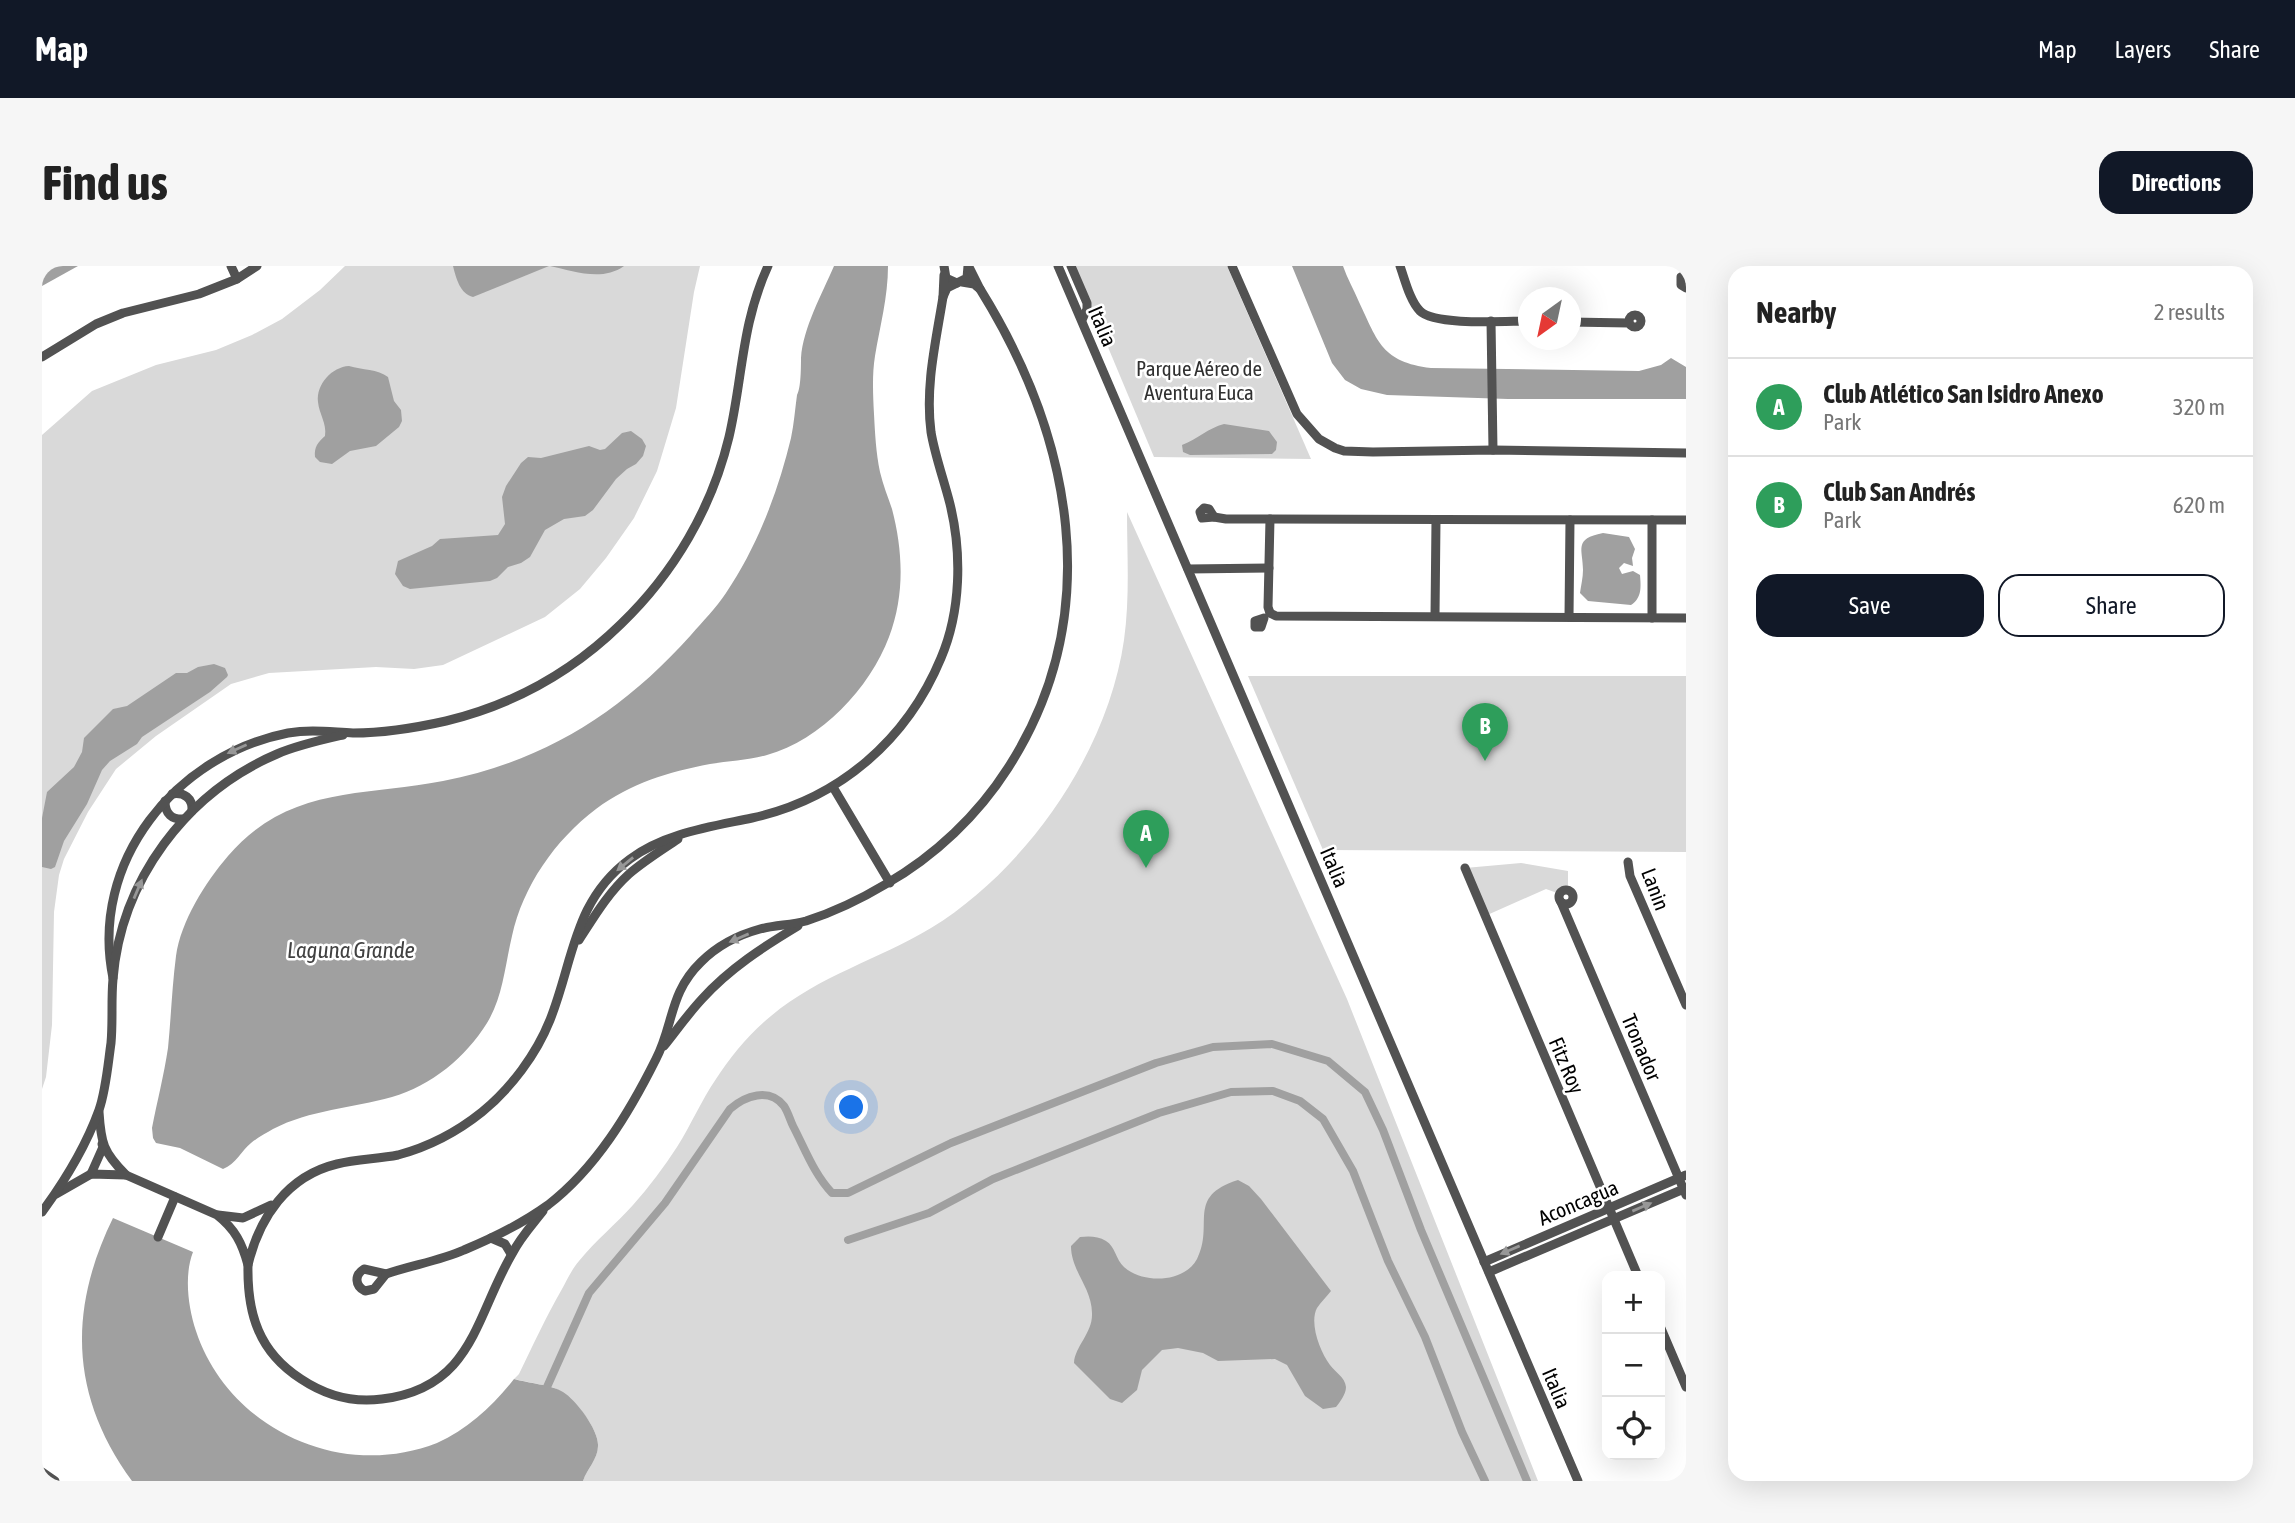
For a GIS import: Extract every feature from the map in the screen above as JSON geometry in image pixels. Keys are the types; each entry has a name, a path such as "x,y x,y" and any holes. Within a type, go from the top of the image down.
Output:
{"street":[{"path":"231,266 236,279"},
{"path":"42,357 96,324 148,306 191,297 236,279 257,266"},
{"path":"113,978 129,910 142,878 184,819 230,780 280,752 351,733 412,728 458,718 501,704 562,672 603,640 638,607 683,548 716,481 729,436 748,321 768,266"},
{"name":"Italia","path":"1058,266 1578,1481"},
{"path":"1071,266 1087,303 1082,320"},
{"path":"1232,266 1297,414 1319,439 1344,451 1686,453"},
{"path":"1400,266 1415,303 1425,315 1440,320 1518,321"},
{"path":"943,297 947,288 967,278 969,267"},
{"path":"275,1203 255,1241 248,1265 247,1292 256,1325 275,1356 300,1379 326,1393 344,1398 375,1400 403,1395 424,1386 444,1374 454,1364 475,1335 511,1254 548,1204 611,1137 638,1095 660,1051 716,984 767,944 804,921 850,903 890,883 949,838 1002,779 1043,702 1056,663 1067,602 1068,550 1065,516 1051,448 1024,373 969,267"},
{"path":"944,270 949,281 974,284 979,289"},
{"path":"248,1265 241,1231 250,1216 275,1203 300,1181 319,1170 341,1163 395,1155 418,1148 450,1134 501,1095 534,1052 555,1009 574,947 623,880 685,834 776,812 833,787 877,753 908,718 942,657 953,618 958,564 951,507 935,453 929,411 932,361 943,297 944,270"},
{"path":"1686,275 1679,281 1686,288"},
{"path":"1491,321 1493,450"},
{"path":"1581,322 1629,323"},
{"path":"1214,517 1686,520"},
{"path":"1270,519 1267,615 1686,618"},
{"path":"1435,617 1436,520"},
{"path":"1569,617 1570,520"},
{"path":"1652,520 1652,618"},
{"path":"1188,569 1269,568"},
{"path":"42,1212 71,1167 99,1109 111,1041 113,978 108,946 112,905 121,871 139,835 168,797 199,770 239,748 275,736 312,729 351,733"},
{"path":"275,736 281,741 280,752"},
{"path":"833,787 890,883"},
{"path":"168,797 187,796 192,811"},
{"path":"168,797 165,807 171,816 184,819"},
{"name":"Lanin","path":"1628,862 1630,876 1686,1005"},
{"name":"Fitz Roy","path":"1465,868 1637,1271"},
{"path":"112,905 118,912 129,910"},
{"name":"Tronador","path":"1565,906 1682,1177 1685,1191"},
{"path":"660,1051 671,1010 685,980 704,959 724,944 759,929 804,921"},
{"path":"759,929 767,936 767,944"},
{"path":"671,1010 675,1019 685,1019"},
{"path":"55,1194 87,1175 103,1147 99,1109"},
{"path":"87,1137 94,1137 126,1175"},
{"path":"71,1167 79,1175 126,1175 217,1215 234,1218 257,1216 263,1223"},
{"name":"Aconcagua","path":"1484,1262 1682,1177"},
{"name":"Aconcagua","path":"1489,1272 1685,1191"},
{"path":"158,1237 175,1197"},
{"path":"386,1274 442,1259 491,1238 548,1204"},
{"path":"217,1215 246,1244 255,1241"},
{"path":"1568,1226 1573,1236"},
{"path":"491,1238 505,1244 511,1254"},
{"path":"1663,1334 1686,1387"},
{"path":"42,1472 55,1481"}],"green space":[{"path":"345,266 700,266 676,408 657,471 634,518 606,558 580,589 545,617 443,665 414,669 376,667 269,673 231,684 156,736 116,769 88,812 64,859 59,875 54,912 52,1025 42,1089 42,435 92,391 156,365 216,350 282,319 320,290"},
{"name":"Parque Aéreo de Aventura Euca","path":"1074,266 1227,266 1311,459 1154,457"},
{"path":"1127,512 1347,999 1538,1481 583,1481 598,1446 589,1421 575,1403 559,1390 514,1379 576,1264 656,1177 722,1071 756,1030 809,989 911,939 966,903 999,874 1058,804 1101,724 1115,682 1124,640 1127,608"},
{"path":"1248,676 1686,676 1686,852 1323,850"},
{"path":"1521,863 1568,871 1568,890 1560,894 1546,889 1485,916 1465,868"}],"water":[{"path":"42,266 78,266 42,286"},
{"path":"453,266 549,266 473,297 462,289"},
{"path":"550,266 624,266 615,271 597,274"},
{"name":"Laguna Grande","path":"834,266 888,266 874,363 873,399 879,465 892,509 901,573 894,621 881,656 870,675 841,710 824,725 787,748 760,757 694,767 650,780 609,800 581,821 543,865 524,899 512,936 500,992 487,1023 469,1047 434,1078 392,1097 316,1113 273,1129 253,1141 223,1169 180,1148 156,1143 152,1128 168,1048 176,956 183,929 195,903 219,867 251,833 301,805 355,793 443,781 515,761 548,746 609,710 665,663 726,593 765,518 780,479 791,438 805,335"},
{"path":"1292,266 1343,266 1377,339 1384,348 1402,361 1431,368 1639,371 1661,365 1671,358 1686,367 1686,399 1508,399 1387,395 1361,389 1345,380 1332,363"},
{"path":"349,366 375,371 388,377 394,401 401,410 402,421 399,427 376,446 350,451 332,464 320,462 315,457 315,450 325,436 325,431 318,395 322,383 331,373"},
{"path":"1224,424 1269,431 1277,442 1276,450 1272,454 1190,455 1183,452 1182,445"},
{"path":"631,431 642,439 646,446 643,456 636,464 616,479 593,510 585,516 564,519 545,530 530,557 508,567 497,578 410,589 403,586 395,574 398,561 432,546 440,539 498,535 505,524 502,497 506,486 528,457 541,458 589,446 605,449 622,433"},
{"path":"1603,533 1629,537 1635,549 1633,566 1624,563 1619,568 1622,574 1633,571 1640,575 1639,596 1631,605 1588,601 1580,593 1583,542"},
{"path":"214,664 225,668 227,677 210,692 110,761 102,770 87,804 64,841 55,867 42,867 42,818 47,792 74,767 82,752 84,738 113,709 127,706 176,673 187,673 198,667"},
{"path":"1238,1180 1249,1186 1261,1199 1331,1291 1317,1308 1314,1321 1319,1345 1326,1359 1345,1383 1346,1390 1342,1398 1336,1407 1323,1409 1305,1396 1287,1365 1275,1359 1218,1361 1203,1353 1178,1348 1162,1350 1142,1370 1137,1390 1122,1403 1110,1399 1074,1363 1077,1351 1090,1327 1092,1313 1089,1296 1074,1264 1071,1246 1080,1237 1100,1238 1109,1243 1121,1264 1132,1273 1152,1278 1173,1277 1191,1267 1197,1259 1204,1234 1206,1203 1222,1187"},
{"path":"113,1218 193,1252 188,1281 189,1302 196,1331 212,1365 234,1395 261,1419 292,1438 327,1450 363,1455 400,1453 437,1443 459,1431 489,1407 514,1379 563,1392 586,1416 595,1432 598,1446 583,1481 132,1481 112,1449 97,1417 87,1385 82,1352 88,1286 98,1252"}],"waterway":[{"path":"547,1387 589,1293 665,1203 730,1109 743,1100 764,1095 778,1100 785,1108 810,1161 826,1186 832,1193 848,1193 951,1143 1156,1063 1213,1047 1272,1044 1328,1061 1365,1092 1527,1481"},
{"path":"848,1240 929,1213 993,1179 1159,1113 1231,1092 1273,1091 1300,1101 1323,1119 1353,1171 1388,1261 1425,1337 1462,1432 1485,1481"}],"place":[{"name":"Club San Andrés","path":"1485,761"},
{"name":"Club Atlético San Isidro Anexo","path":"1146,868"}]}
